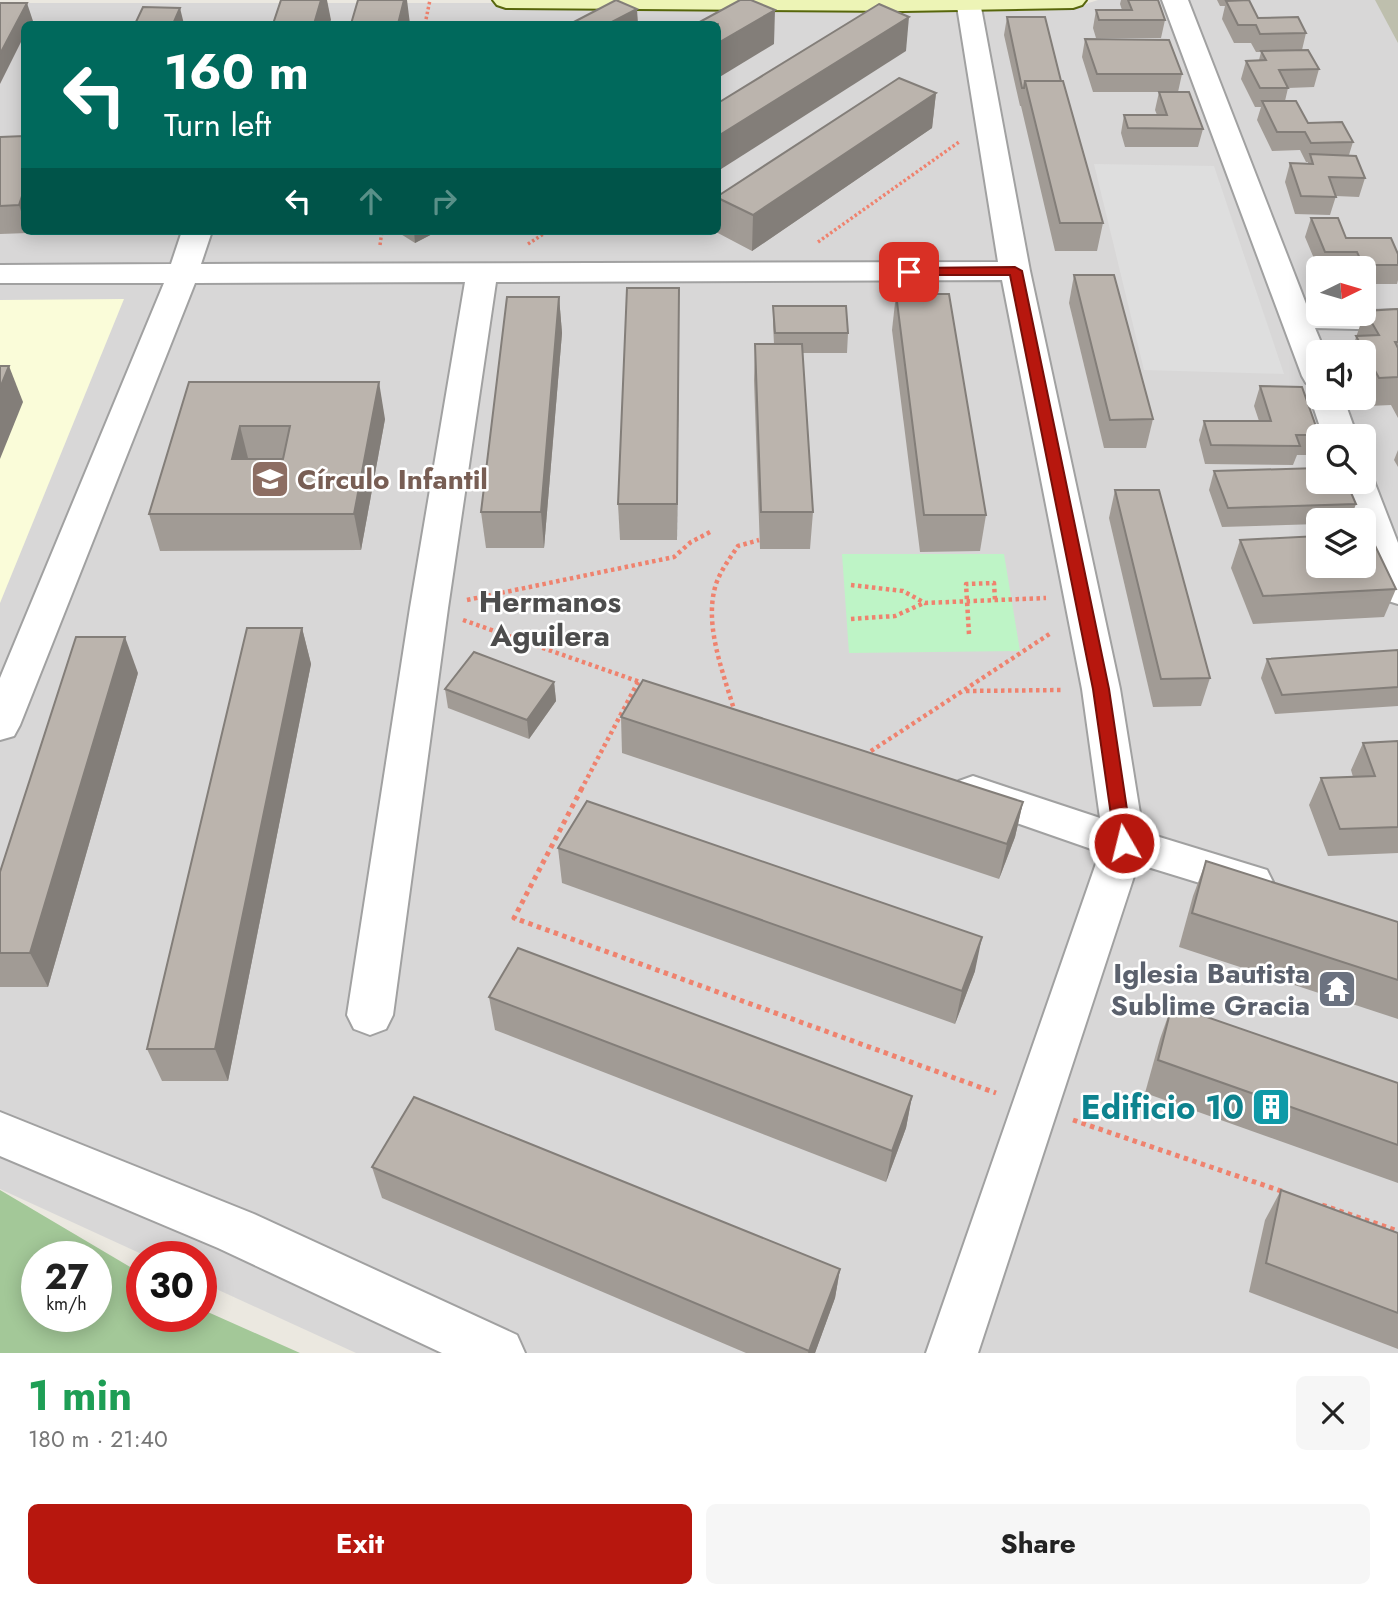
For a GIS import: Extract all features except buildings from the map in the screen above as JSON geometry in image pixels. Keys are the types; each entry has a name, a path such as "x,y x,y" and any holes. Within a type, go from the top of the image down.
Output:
{"street":[{"path":"506,0 1073,0"},
{"path":"1175,0 1306,344"},
{"path":"952,1353 1124,843 1101,689 1015,271 967,2"},
{"path":"0,725 183,274 196,235"},
{"path":"0,274 1015,271"},
{"path":"370,1016 429,608 482,273"},
{"path":"1296,318 1398,320"},
{"path":"1362,494 1398,591"},
{"path":"943,782 1124,843 1293,894"},
{"path":"0,1134 236,1231 499,1353"}],"path":[{"path":"426,21 430,0"},
{"path":"775,272 988,121"},
{"path":"429,608 674,557 691,542 712,531"},
{"path":"735,715 712,606 715,586 738,546 759,540"},
{"path":"969,634 965,584 994,583 995,600"},
{"path":"851,585 903,591 925,603"},
{"path":"851,619 895,616 925,603 1050,598"},
{"path":"429,608 650,686"},
{"path":"864,755 1032,648 1056,627"},
{"path":"638,682 514,918 1035,1107 1294,1195"},
{"path":"965,691 1068,690"},
{"path":"1320,1204 1398,1231"}],"shaded area":[{"path":"1098,0 1398,0 1398,1353 356,1353 217,1289 217,1241 126,1241 126,1247 0,1189 0,3 903,3 1073,8"},
{"path":"1375,0 1398,0 1398,43"},
{"path":"1094,164 1214,166 1284,374 1144,370"},
{"path":"124,299 0,603 0,300"},
{"path":"0,1190 86,1241 21,1241 21,1332 112,1332 112,1256 126,1265 126,1332 217,1332 217,1316 300,1353 0,1353"}],"green space":[{"path":"842,554 1004,554 1020,651 849,653"}],"place":[{"name":"Círculo Infantil","path":"270,479"},
{"name":"Iglesia Bautista Sublime Gracia","path":"1337,989"},
{"name":"Edificio 10","path":"1271,1107"}],"district":[{"name":"Hermanos Aguilera","path":"550,619"}],"route":[{"path":"909,272 1015,271 1101,689 1124,843"}]}
